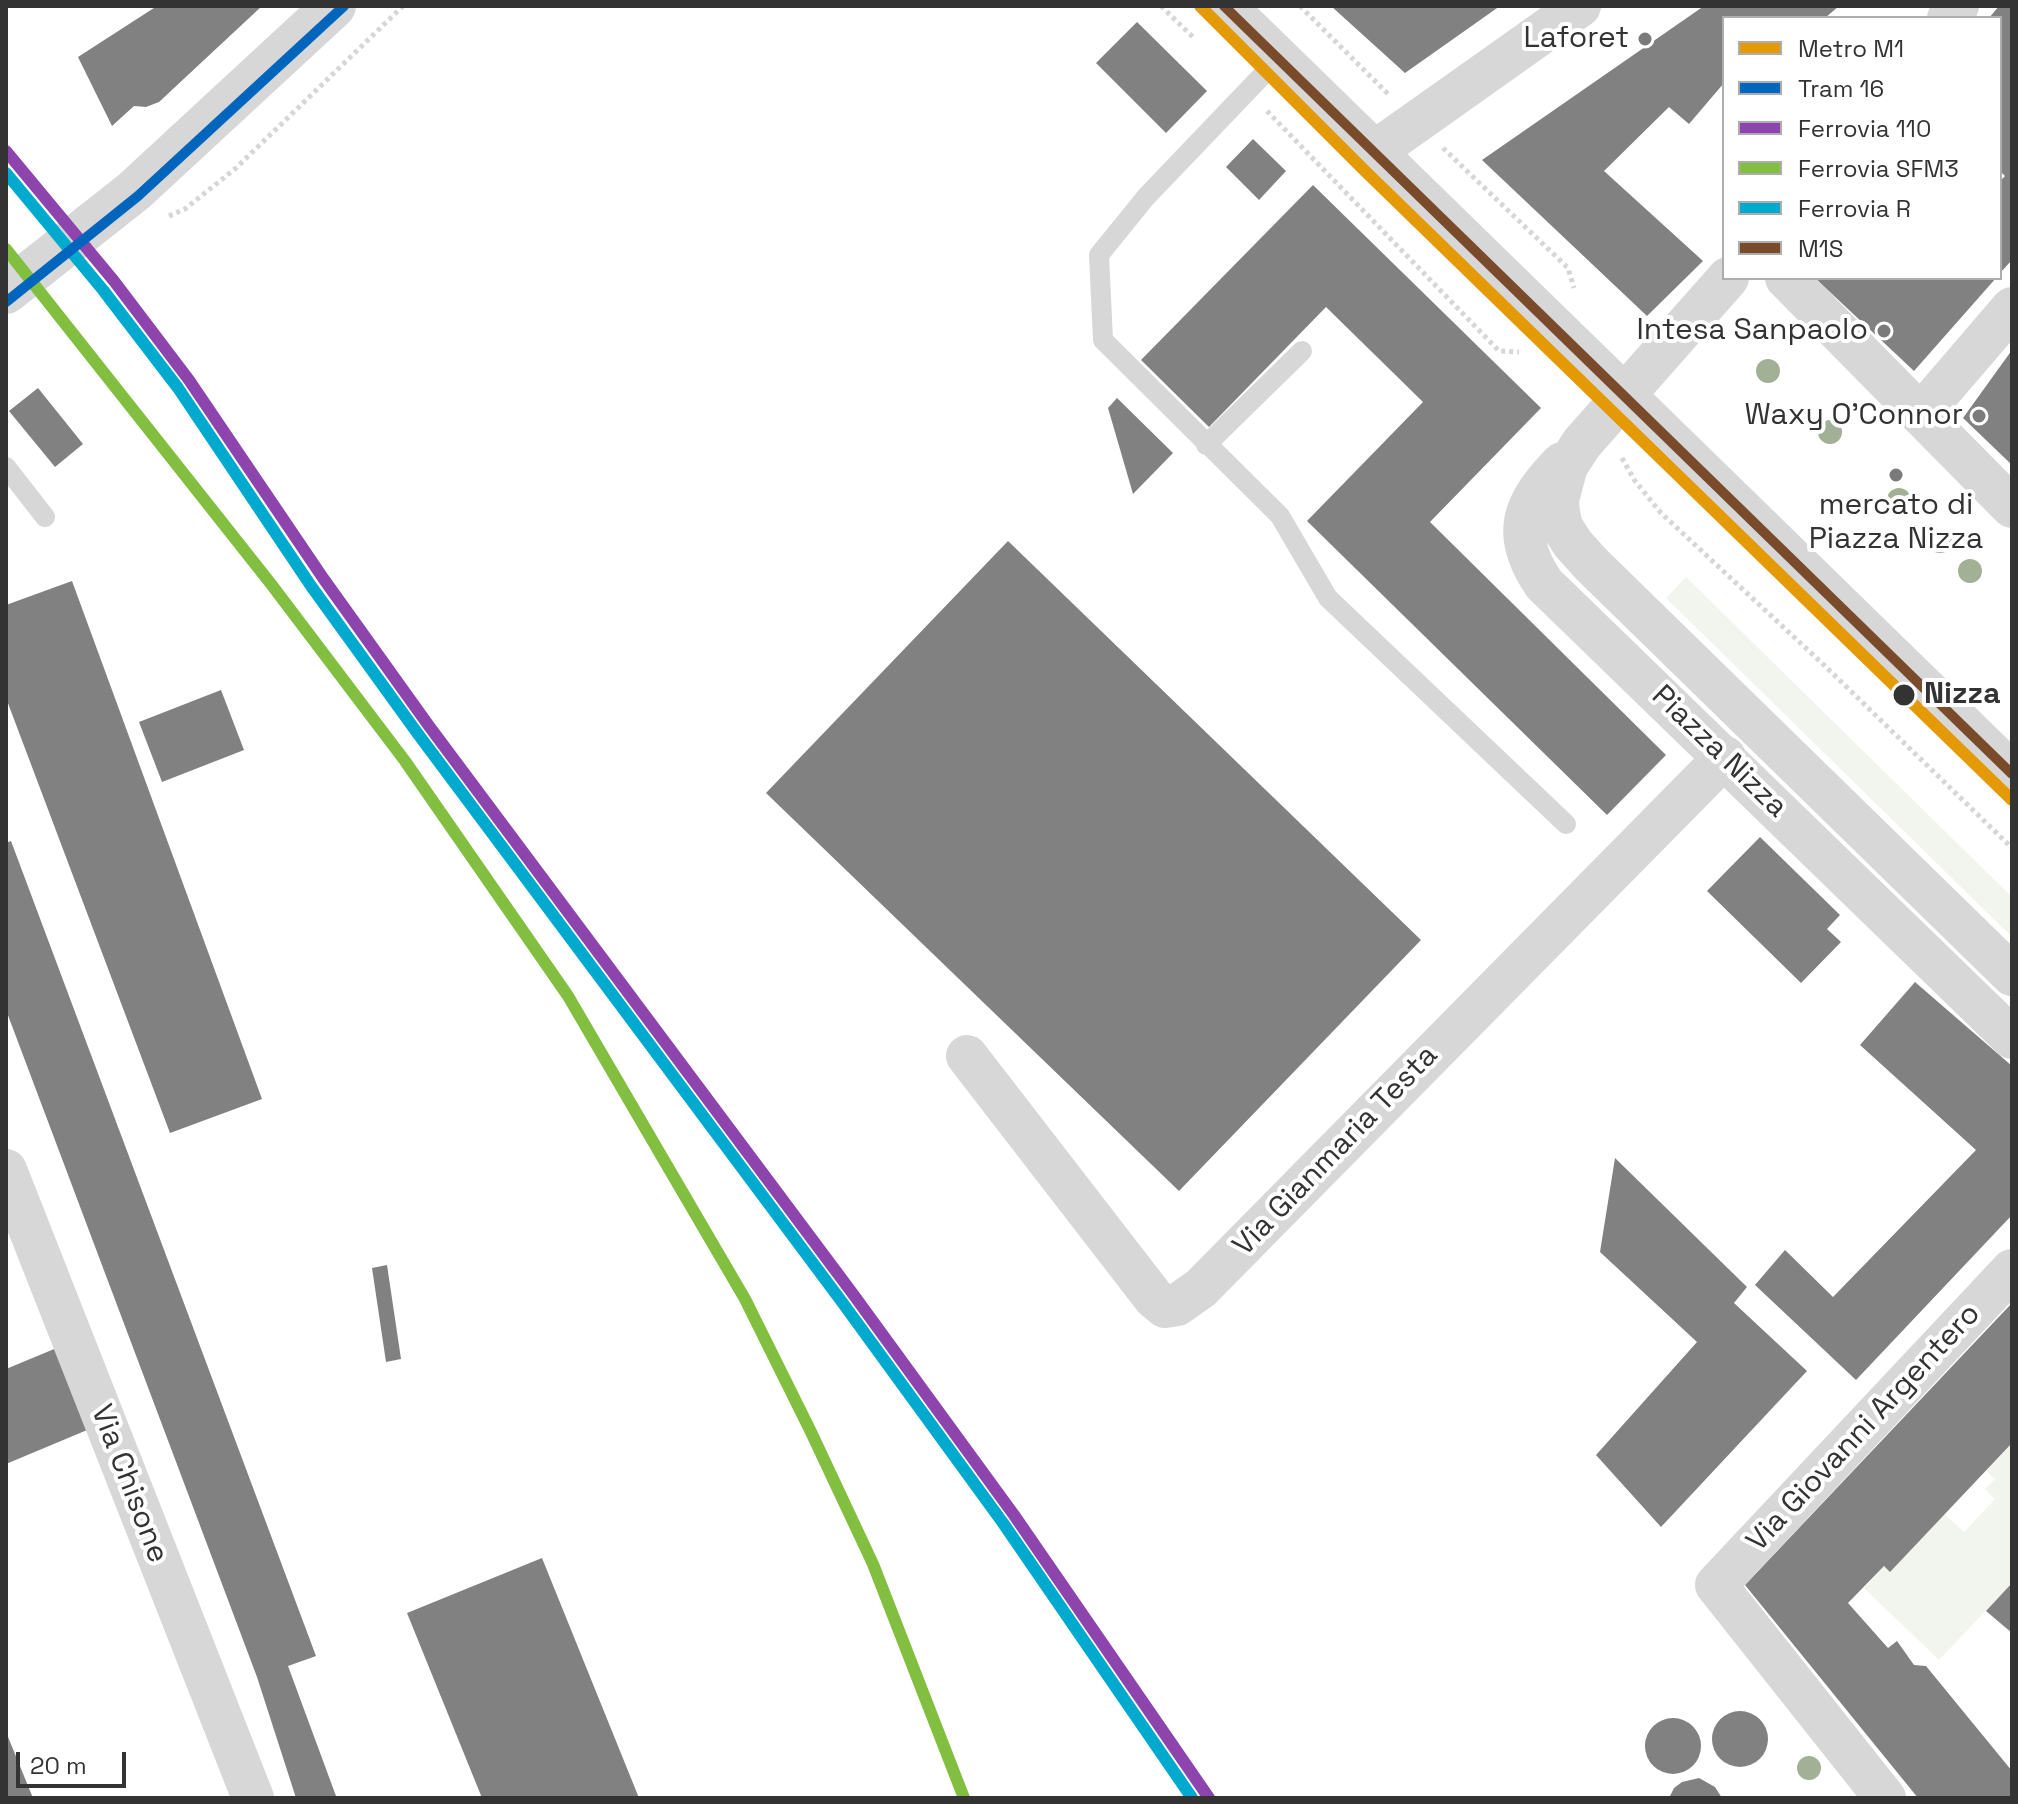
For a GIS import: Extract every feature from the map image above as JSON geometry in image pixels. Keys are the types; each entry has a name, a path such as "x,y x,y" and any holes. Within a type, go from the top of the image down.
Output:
{"street":[{"path":"6,292 148,205 334,6"},
{"path":"1224,6 1374,152 1603,420 2012,774"},
{"path":"1374,152 1580,6"},
{"name":"Piazza Nizza","path":"1726,280 1548,478 1528,512 1524,527 1529,562 1544,584 2012,1038"},
{"path":"1788,280 2012,507"},
{"path":"1921,414 2012,308"},
{"name":"Piazza Nizza","path":"1603,420 1567,466 1558,500 1562,527 1573,544 2012,975"},
{"name":"Via Gianmaria Testa","path":"967,1056 1144,1286 1165,1307 1177,1305 1201,1288 1725,757"},
{"name":"Via Chisone","path":"6,1170 253,1798"},
{"name":"Via Giovanni Argentero","path":"1885,1798 1716,1585 2012,1270"}],"lane":[{"path":"1278,59 1146,197 1099,255 1103,340 1280,516 1328,598 1566,824"},
{"path":"1206,445 1302,351"},
{"path":"6,467 45,517"}],"path":[{"path":"148,205 185,209 236,168 403,6"},
{"path":"1161,6 1205,48"},
{"path":"1300,6 1568,268 1578,301"},
{"path":"1248,90 1499,351 1525,353"},
{"path":"1603,420 1635,481 1661,513 1825,666 2012,848"}],"shaded area":[{"path":"1686,577 2012,897 2012,937 1666,598"},
{"path":"2012,1443 2012,1583 1939,1660 1864,1588 1884,1566 1944,1514 1964,1532 1995,1499 1985,1489 1995,1479 1986,1471"}],"building":[{"path":"157,6 262,6 159,102 146,107 134,106 112,126 78,57"},
{"path":"1331,6 1500,6 1405,73"},
{"path":"1704,6 1839,6 1827,16 1722,16 1722,85 1689,124 1669,107 1604,171 1703,261 1647,316 1482,160"},
{"path":"1999,6 2012,6 2012,260 2002,271 2002,179 2005,176 2002,173 2002,16 1991,16"},
{"path":"1137,22 1207,91 1166,133 1096,63"},
{"path":"1253,139 1286,171 1259,200 1226,167"},
{"path":"1313,185 1541,408 1430,522 1666,755 1607,815 1307,521 1423,402 1326,307 1209,427 1141,360"},
{"path":"1817,280 1994,280 1914,371"},
{"path":"2012,350 2012,465 1963,418"},
{"path":"38,388 83,444 55,467 9,411"},
{"path":"1117,398 1173,453 1133,494 1108,408"},
{"path":"1008,541 1421,940 1179,1191 766,793"},
{"path":"72,581 262,1099 170,1133 6,698 6,605"},
{"path":"221,690 244,750 162,782 139,722"},
{"path":"1760,837 1840,915 1827,929 1841,942 1801,983 1707,891"},
{"path":"11,841 316,1656 288,1666 336,1796 332,1798 296,1798 257,1677 6,1010 6,843"},
{"path":"1915,982 2012,1066 2012,1215 1856,1380 1755,1285 1785,1250 1833,1297 1976,1150 1860,1045"},
{"path":"1615,1158 1747,1287 1734,1303 1807,1371 1661,1527 1596,1455 1697,1342 1600,1252"},
{"path":"387,1265 401,1359 386,1362 372,1268"},
{"path":"2012,1303 2012,1443 1890,1572 1884,1566 1848,1603 1888,1648 1897,1641 1914,1665 1926,1666 2012,1771 2012,1798 1918,1798 1745,1585"},
{"path":"59,1347 92,1428 6,1464 6,1369"},
{"path":"542,1558 639,1798 482,1798 407,1613"},
{"path":"2012,1583 2012,1633 1986,1611"},
{"path":"1740,1711 1760,1719 1768,1739 1760,1759 1740,1767 1720,1759 1712,1739 1720,1719"},
{"path":"1673,1718 1693,1726 1701,1746 1693,1766 1673,1774 1653,1766 1645,1746 1653,1726"},
{"path":"6,1732 33,1798 6,1798"},
{"path":"1699,1778 1715,1787 1722,1798 1669,1798 1674,1788 1682,1782"}],"metro line":[{"name":"M1","path":"1200,6 1364,170 2012,800"}],"tram line":[{"name":"16","path":"6,302 138,196 344,6"}],"rail line":[{"name":"110","path":"6,151 114,281 189,380 323,578 429,726 1014,1515 1209,1798"},
{"name":"R","path":"6,173 103,290 178,388 311,586 1003,1523 1192,1798"},
{"name":"SFM3","path":"6,249 271,584 405,761 568,996 745,1299 811,1432 873,1564 964,1798"}],"transit line":[{"name":"M1S","path":"1224,6 2012,774"}],"place":[{"name":"Laforet","path":"1645,39"},
{"name":"Intesa Sanpaolo","path":"1884,331"},
{"name":"Waxy O'Connor","path":"1979,416"},
{"name":"mercato di Piazza Nizza","path":"1896,475"},
{"name":"Nizza","path":"1904,695"}]}
